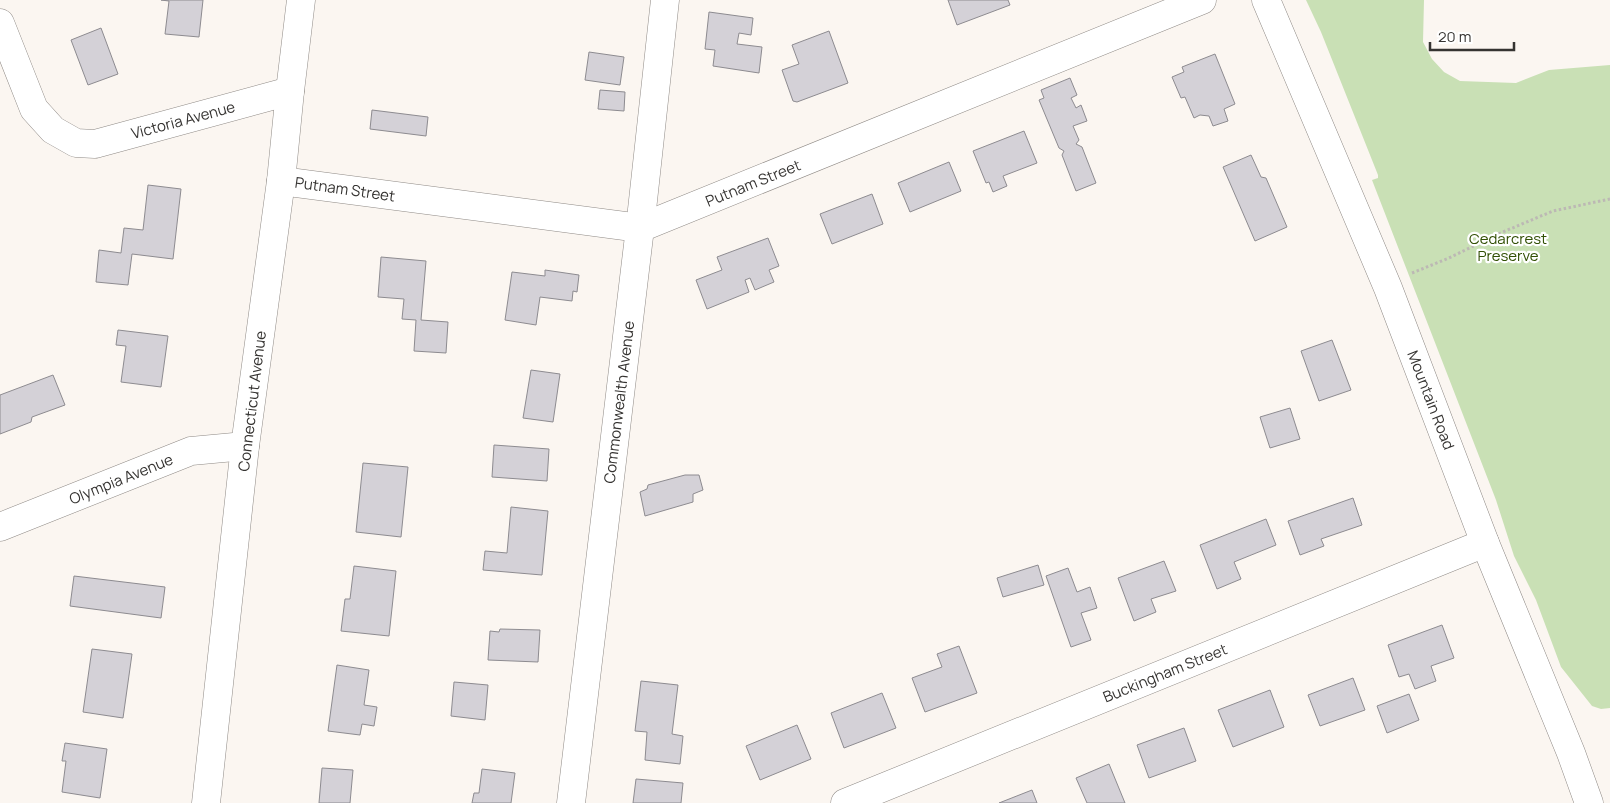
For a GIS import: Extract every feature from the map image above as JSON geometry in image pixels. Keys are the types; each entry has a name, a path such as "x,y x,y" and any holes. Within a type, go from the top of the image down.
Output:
{"street":[{"name":"Connecticut Avenue","path":"206,803 245,446 281,181 301,0"},
{"name":"Commonwealth Avenue","path":"571,803 640,228 665,0"},
{"name":"Putnam Street","path":"281,181 640,228 1202,0"},
{"name":"Mountain Road","path":"1266,0 1388,288 1485,542 1571,753 1589,803"},
{"name":"Victoria Avenue","path":"0,23 34,109 53,130 76,143 95,144 290,91"},
{"name":"Olympia Avenue","path":"0,527 192,451 245,446"},
{"name":"Buckingham Street","path":"845,803 1485,542"}],"path":[{"path":"1388,288 1417,270 1449,258 1498,234 1553,211 1610,200"}],"green space":[{"name":"Cedarcrest Preserve","path":"1306,0 1424,0 1423,42 1432,59 1444,72 1460,81 1516,83 1549,70 1610,65 1610,708 1601,709 1592,706 1561,667 1536,600 1514,556 1496,500 1372,180 1378,178 1378,175 1321,32"}],"building":[{"path":"161,0 203,0 199,37 165,34 169,1"},
{"path":"948,0 1008,0 1010,5 957,25"},
{"path":"709,12 753,18 751,35 739,33 737,44 762,47 759,73 713,66 715,50 705,49"},
{"path":"101,28 118,74 88,85 71,40"},
{"path":"829,31 848,83 797,102 793,101 782,70 799,64 792,45"},
{"path":"589,52 624,57 620,85 585,80"},
{"path":"1215,54 1235,104 1224,109 1228,121 1213,126 1209,116 1200,115 1194,118 1185,97 1181,98 1172,77 1184,72 1182,67"},
{"path":"1070,78 1077,95 1071,98 1076,108 1081,105 1087,121 1073,126 1079,140 1076,144 1082,147 1096,183 1076,191 1062,155 1064,151 1059,148 1039,100 1044,98 1041,90"},
{"path":"600,90 625,92 624,111 598,109"},
{"path":"372,110 428,117 426,136 370,129"},
{"path":"1024,131 1037,163 1003,176 1007,186 993,192 989,182 986,183 973,151"},
{"path":"1251,155 1261,177 1266,178 1287,227 1255,241 1223,167"},
{"path":"949,162 961,191 910,212 898,183"},
{"path":"148,185 181,189 173,259 132,254 128,285 96,282 99,250 121,253 124,228 143,230"},
{"path":"872,194 883,224 832,244 820,214"},
{"path":"768,238 779,266 769,270 774,282 755,290 750,278 745,280 749,292 707,309 696,280 722,270 717,257"},
{"path":"381,257 426,261 421,320 448,322 446,353 414,351 416,320 402,319 404,299 378,297"},
{"path":"545,270 579,275 577,292 573,291 572,301 540,297 536,325 505,320 512,272 545,276"},
{"path":"118,330 168,336 161,387 121,382 126,346 116,345"},
{"path":"1332,340 1351,390 1319,401 1301,351"},
{"path":"531,370 560,374 553,422 523,418"},
{"path":"53,375 65,405 32,417 31,422 0,434 0,395"},
{"path":"1290,408 1300,439 1270,448 1260,417"},
{"path":"494,445 549,449 547,481 492,477"},
{"path":"363,463 408,467 401,537 356,532"},
{"path":"685,475 699,475 703,490 693,494 693,502 645,516 640,492 647,489 648,485"},
{"path":"1353,498 1362,525 1321,539 1324,546 1300,555 1288,521"},
{"path":"511,507 548,511 542,575 483,570 485,551 507,553"},
{"path":"1266,519 1276,545 1234,562 1241,579 1217,589 1200,545"},
{"path":"1164,561 1176,591 1151,599 1156,612 1134,621 1118,578"},
{"path":"1038,565 1044,585 1003,597 997,578"},
{"path":"354,566 396,571 389,636 341,631 345,599 350,599"},
{"path":"1068,568 1077,592 1090,587 1097,608 1081,613 1091,640 1071,647 1046,576"},
{"path":"74,576 165,587 161,618 70,606"},
{"path":"1442,625 1454,658 1431,666 1436,681 1415,689 1409,674 1399,677 1388,645"},
{"path":"500,629 540,630 538,662 488,660 490,631 499,632"},
{"path":"959,646 977,693 925,712 912,678 942,667 937,654"},
{"path":"92,649 132,654 123,718 83,712"},
{"path":"337,665 369,670 364,705 377,707 374,726 362,724 360,735 328,731"},
{"path":"1353,678 1365,710 1320,726 1308,695"},
{"path":"641,681 678,685 672,734 683,736 680,764 645,760 647,732 635,731"},
{"path":"454,682 488,685 485,720 451,716"},
{"path":"1270,690 1284,727 1233,747 1218,710"},
{"path":"882,693 896,728 844,748 831,713"},
{"path":"1409,694 1419,720 1387,733 1377,706"},
{"path":"797,725 811,759 760,780 746,746"},
{"path":"1184,728 1196,761 1149,778 1137,745"},
{"path":"65,743 107,749 100,798 62,792 66,761 62,761"},
{"path":"1109,764 1125,803 1087,803 1076,778"},
{"path":"322,768 353,770 350,803 319,803"},
{"path":"482,769 515,773 511,803 472,803 474,793 479,793"},
{"path":"636,779 683,783 681,803 633,803"},
{"path":"1032,790 1037,803 999,803"}]}
